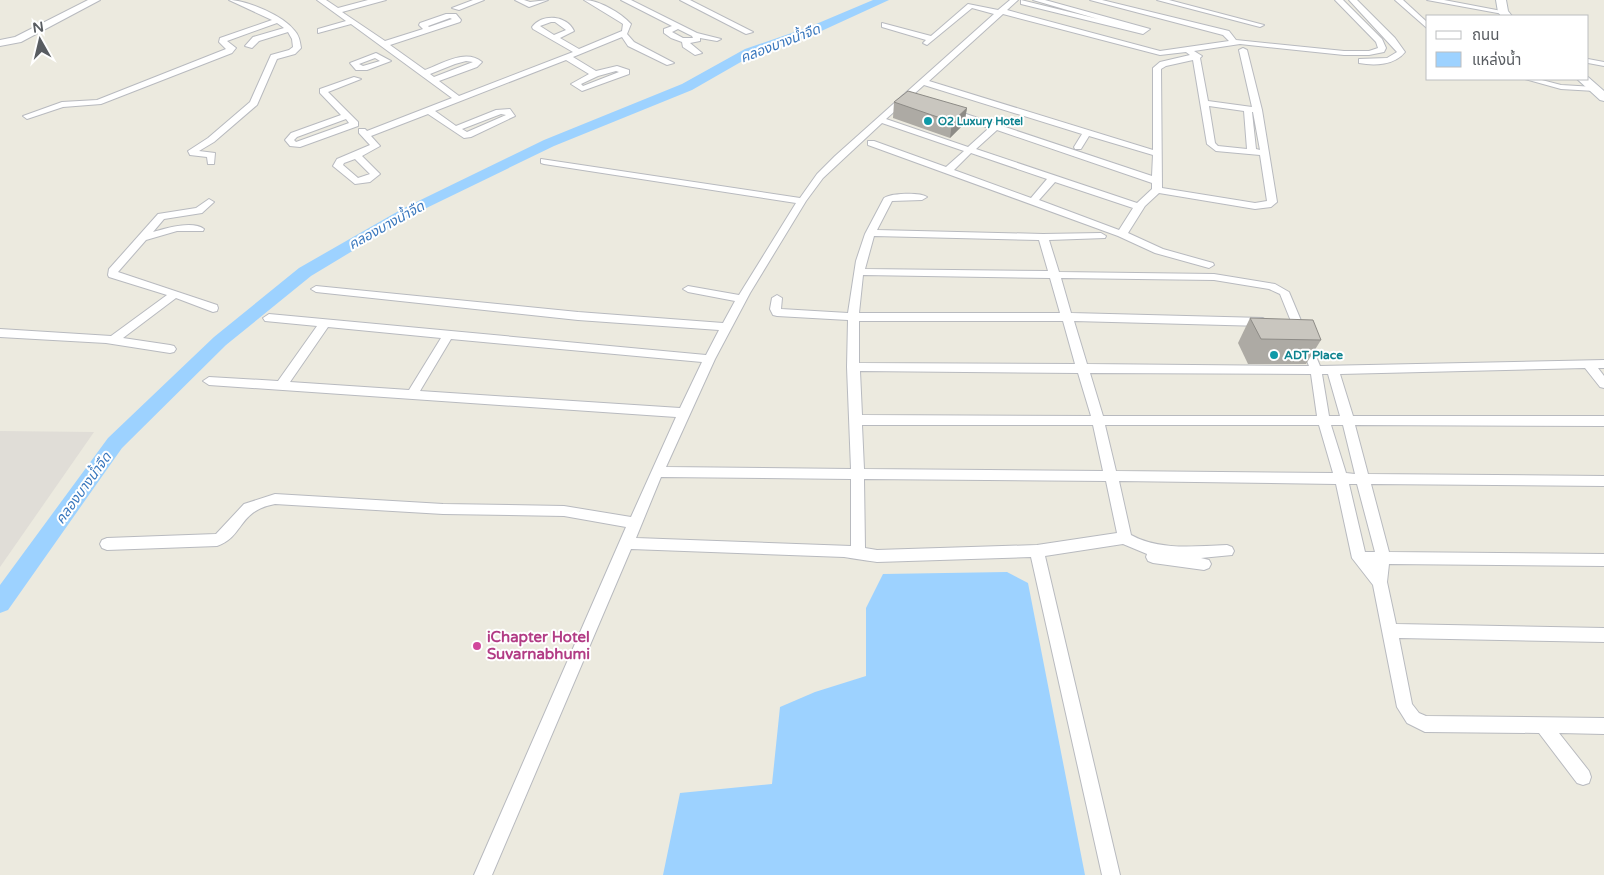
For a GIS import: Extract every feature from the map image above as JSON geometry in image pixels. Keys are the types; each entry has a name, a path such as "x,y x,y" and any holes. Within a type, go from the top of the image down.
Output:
{"main road":[{"path":"1501,0 1505,14"},
{"path":"1584,80 1599,93"}],"street":[{"path":"0,43 18,40 94,0"},
{"path":"211,162 212,155 193,153 192,151 211,140 254,103 274,57 296,50 298,40 278,20 233,0"},
{"path":"321,0 425,73 458,99"},
{"path":"336,11 372,0 382,0"},
{"path":"456,8 480,0"},
{"path":"519,0 529,5 544,0"},
{"path":"366,135 567,57 623,33 626,24 624,20 588,0"},
{"path":"602,0 615,7 606,10"},
{"path":"684,0 749,32"},
{"path":"980,7 987,0"},
{"path":"483,875 709,359 742,299 802,201 820,176 881,120 912,100 924,82 1004,12 1021,0 1089,16 1146,29 1143,32 1089,16 1037,0"},
{"path":"1094,0 1106,1 1226,33 1234,43"},
{"path":"1162,0 1260,25"},
{"path":"1122,234 1148,195 1157,186 1157,68 1163,64 1196,56 1243,50 1341,56 1379,49 1379,41 1339,0"},
{"path":"885,25 929,41 971,6 1004,12 1160,53 1247,42 1341,56 1367,62 1399,55 1392,40 1353,0"},
{"path":"1399,0 1426,25"},
{"path":"1431,0 1505,14"},
{"path":"1076,31 1106,1"},
{"path":"625,2 695,35 717,39"},
{"path":"1176,20 1189,7"},
{"path":"27,116 62,105 98,102 229,51 232,48 223,40 278,20"},
{"path":"321,32 351,22"},
{"path":"678,26 669,29 668,32 686,41 697,38 695,35"},
{"path":"249,46 256,39 288,28"},
{"path":"384,44 428,30"},
{"path":"623,33 630,44 670,63"},
{"path":"554,38 578,52"},
{"path":"686,41 686,45 698,53"},
{"path":"1187,50 1196,56 1213,146 1265,153"},
{"path":"943,110 1157,186 1255,206 1268,205 1272,202 1265,153 1258,110 1243,50"},
{"path":"387,60 401,56"},
{"path":"567,57 595,74 617,68 626,72 584,90 575,85 595,74"},
{"path":"425,73 464,59 473,59 478,62 474,66 434,80"},
{"path":"1589,61 1604,64"},
{"path":"356,155 376,146 323,91 357,79"},
{"path":"1533,80 1561,88 1599,93"},
{"path":"924,82 1008,112 1087,132 1157,154"},
{"path":"1204,102 1258,110"},
{"path":"1248,109 1252,152"},
{"path":"429,111 455,129 464,135 511,115 507,112 499,112 455,129"},
{"path":"347,116 294,135 289,140 297,145 355,124"},
{"path":"881,120 1140,207"},
{"path":"947,171 995,127"},
{"path":"1078,147 1087,132"},
{"path":"871,143 1122,234 1159,251 1209,265"},
{"path":"544,160 802,201"},
{"path":"1033,201 1053,178"},
{"path":"858,555 856,420 853,367 854,317 859,272 871,233 890,198 922,197"},
{"path":"209,202 199,211 161,216 113,270 113,274 213,308"},
{"path":"141,238 177,228 199,229"},
{"path":"871,233 1043,237 1101,236"},
{"path":"1043,237 1098,420 1129,541 1146,556 1204,564"},
{"path":"859,272 1214,277 1271,286 1284,292 1289,323 1316,370 1324,422 1341,478 1359,558 1380,582"},
{"path":"316,289 578,316 726,327"},
{"path":"688,289 742,299"},
{"path":"113,340 175,294"},
{"path":"777,298 775,308 777,312 854,317 1067,317 1289,323"},
{"path":"268,318 709,359"},
{"path":"281,386 325,324"},
{"path":"0,333 113,340 170,349"},
{"path":"412,395 448,335"},
{"path":"1588,364 1604,384"},
{"path":"853,367 1333,370 1604,364"},
{"path":"1333,370 1364,479 1383,558 1380,582 1389,631 1405,707 1413,718 1425,724 1604,726"},
{"path":"209,381 684,413"},
{"path":"856,420 1604,421"},
{"path":"658,472 1604,481"},
{"path":"107,544 217,540 224,538 244,511 258,502 275,499 443,509 564,510 636,523"},
{"path":"628,543 844,551 858,555 877,556 1037,551 1129,541 1157,550 1227,551"},
{"path":"1037,551 1110,875"},
{"path":"1359,558 1604,560"},
{"path":"1389,631 1604,635"},
{"path":"1543,726 1583,777"}],"shaded area":[{"path":"0,431 94,432 0,567"}],"water":[{"path":"1007,572 1028,583 1085,875 663,875 680,793 772,784 780,707 815,692 866,676 866,608 883,574"}],"building":[{"path":"908,91 967,108 952,122 894,102"},
{"path":"1250,318 1313,320 1321,340 1261,339"}],"waterway":[{"name":"คลองบางน้ำจืด","path":"0,603 115,443 220,341 305,272 407,212 549,143 687,87 749,52 813,30 883,0"}],"place":[{"name":"O2 Luxury Hotel","path":"928,121"},
{"name":"ADT Place","path":"1274,355"},
{"name":"iChapter Hotel Suvarnabhumi","path":"477,646"}]}
